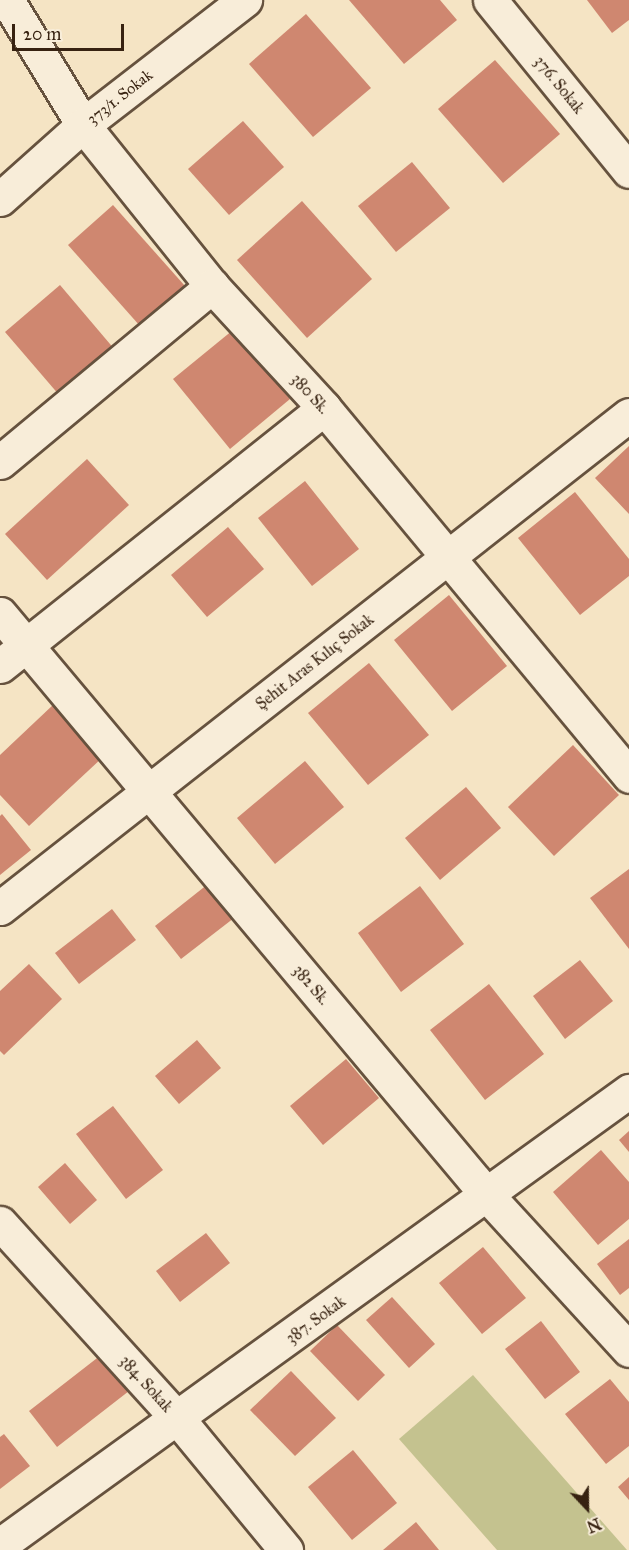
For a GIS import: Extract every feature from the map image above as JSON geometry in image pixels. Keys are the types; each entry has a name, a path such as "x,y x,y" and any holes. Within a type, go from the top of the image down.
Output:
{"street":[{"name":"380 Sk.","path":"8,0 83,125 212,286 324,408 629,776"},
{"name":"373/1. Sokak","path":"0,199 83,125 245,0"},
{"name":"376. Sokak","path":"489,0 629,171"},
{"path":"0,462 212,286"},
{"path":"0,666 324,408"},
{"name":"Şehit Aras Kılıç Sokak","path":"0,908 629,415"},
{"name":"382 Sk.","path":"0,614 487,1195 629,1350"},
{"name":"387. Sokak","path":"0,1545 178,1419 629,1091"},
{"name":"384. Sokak","path":"0,1223 178,1419 286,1550"}],"shaded area":[{"path":"473,1375 627,1550 497,1550 399,1439"}],"building":[{"path":"349,0 440,0 457,20 404,64"},
{"path":"587,0 629,0 629,20 612,33"},
{"path":"306,14 371,88 313,137 249,64"},
{"path":"495,60 560,134 503,183 438,109"},
{"path":"243,121 284,167 229,215 188,169"},
{"path":"412,162 450,208 396,252 358,206"},
{"path":"302,201 372,279 307,338 237,260"},
{"path":"113,205 185,286 140,326 68,245"},
{"path":"60,285 121,357 66,403 5,332"},
{"path":"233,330 290,399 230,449 173,379"},
{"path":"629,446 629,514 595,478"},
{"path":"87,459 129,505 47,580 5,534"},
{"path":"305,481 359,549 312,586 258,518"},
{"path":"575,492 629,559 629,576 580,615 518,538"},
{"path":"228,527 264,569 207,617 171,575"},
{"path":"449,595 507,666 452,711 394,640"},
{"path":"369,663 429,735 368,785 308,713"},
{"path":"54,704 103,757 29,826 0,795 0,755"},
{"path":"573,745 619,795 554,856 508,807"},
{"path":"305,761 344,807 275,864 237,818"},
{"path":"466,787 501,828 440,880 405,838"},
{"path":"2,814 31,850 0,875 0,816"},
{"path":"629,869 629,949 590,898"},
{"path":"208,884 234,918 181,959 155,926"},
{"path":"420,886 464,944 401,992 358,933"},
{"path":"112,909 136,940 79,984 55,953"},
{"path":"580,960 613,1001 565,1039 533,996"},
{"path":"29,964 62,999 4,1055 0,1051 0,991"},
{"path":"489,984 544,1054 485,1100 430,1030"},
{"path":"197,1040 221,1068 179,1104 155,1076"},
{"path":"346,1059 379,1098 323,1145 290,1106"},
{"path":"113,1106 163,1170 126,1199 76,1134"},
{"path":"629,1131 629,1152 619,1140"},
{"path":"601,1150 629,1182 629,1219 598,1245 553,1192"},
{"path":"65,1163 97,1200 70,1224 38,1187"},
{"path":"206,1233 230,1263 180,1302 156,1271"},
{"path":"629,1239 629,1288 620,1295 597,1264"},
{"path":"483,1247 526,1298 482,1334 439,1283"},
{"path":"392,1297 435,1344 409,1368 366,1320"},
{"path":"541,1321 580,1372 545,1399 505,1349"},
{"path":"337,1325 385,1375 358,1401 310,1351"},
{"path":"101,1355 129,1391 57,1447 29,1411"},
{"path":"291,1371 336,1418 295,1456 250,1410"},
{"path":"610,1379 629,1402 629,1446 606,1464 565,1414"},
{"path":"4,1434 30,1466 0,1489 0,1437"},
{"path":"353,1450 397,1503 352,1540 308,1487"},
{"path":"629,1477 629,1500 618,1487"},
{"path":"416,1522 439,1550 383,1550"}]}
